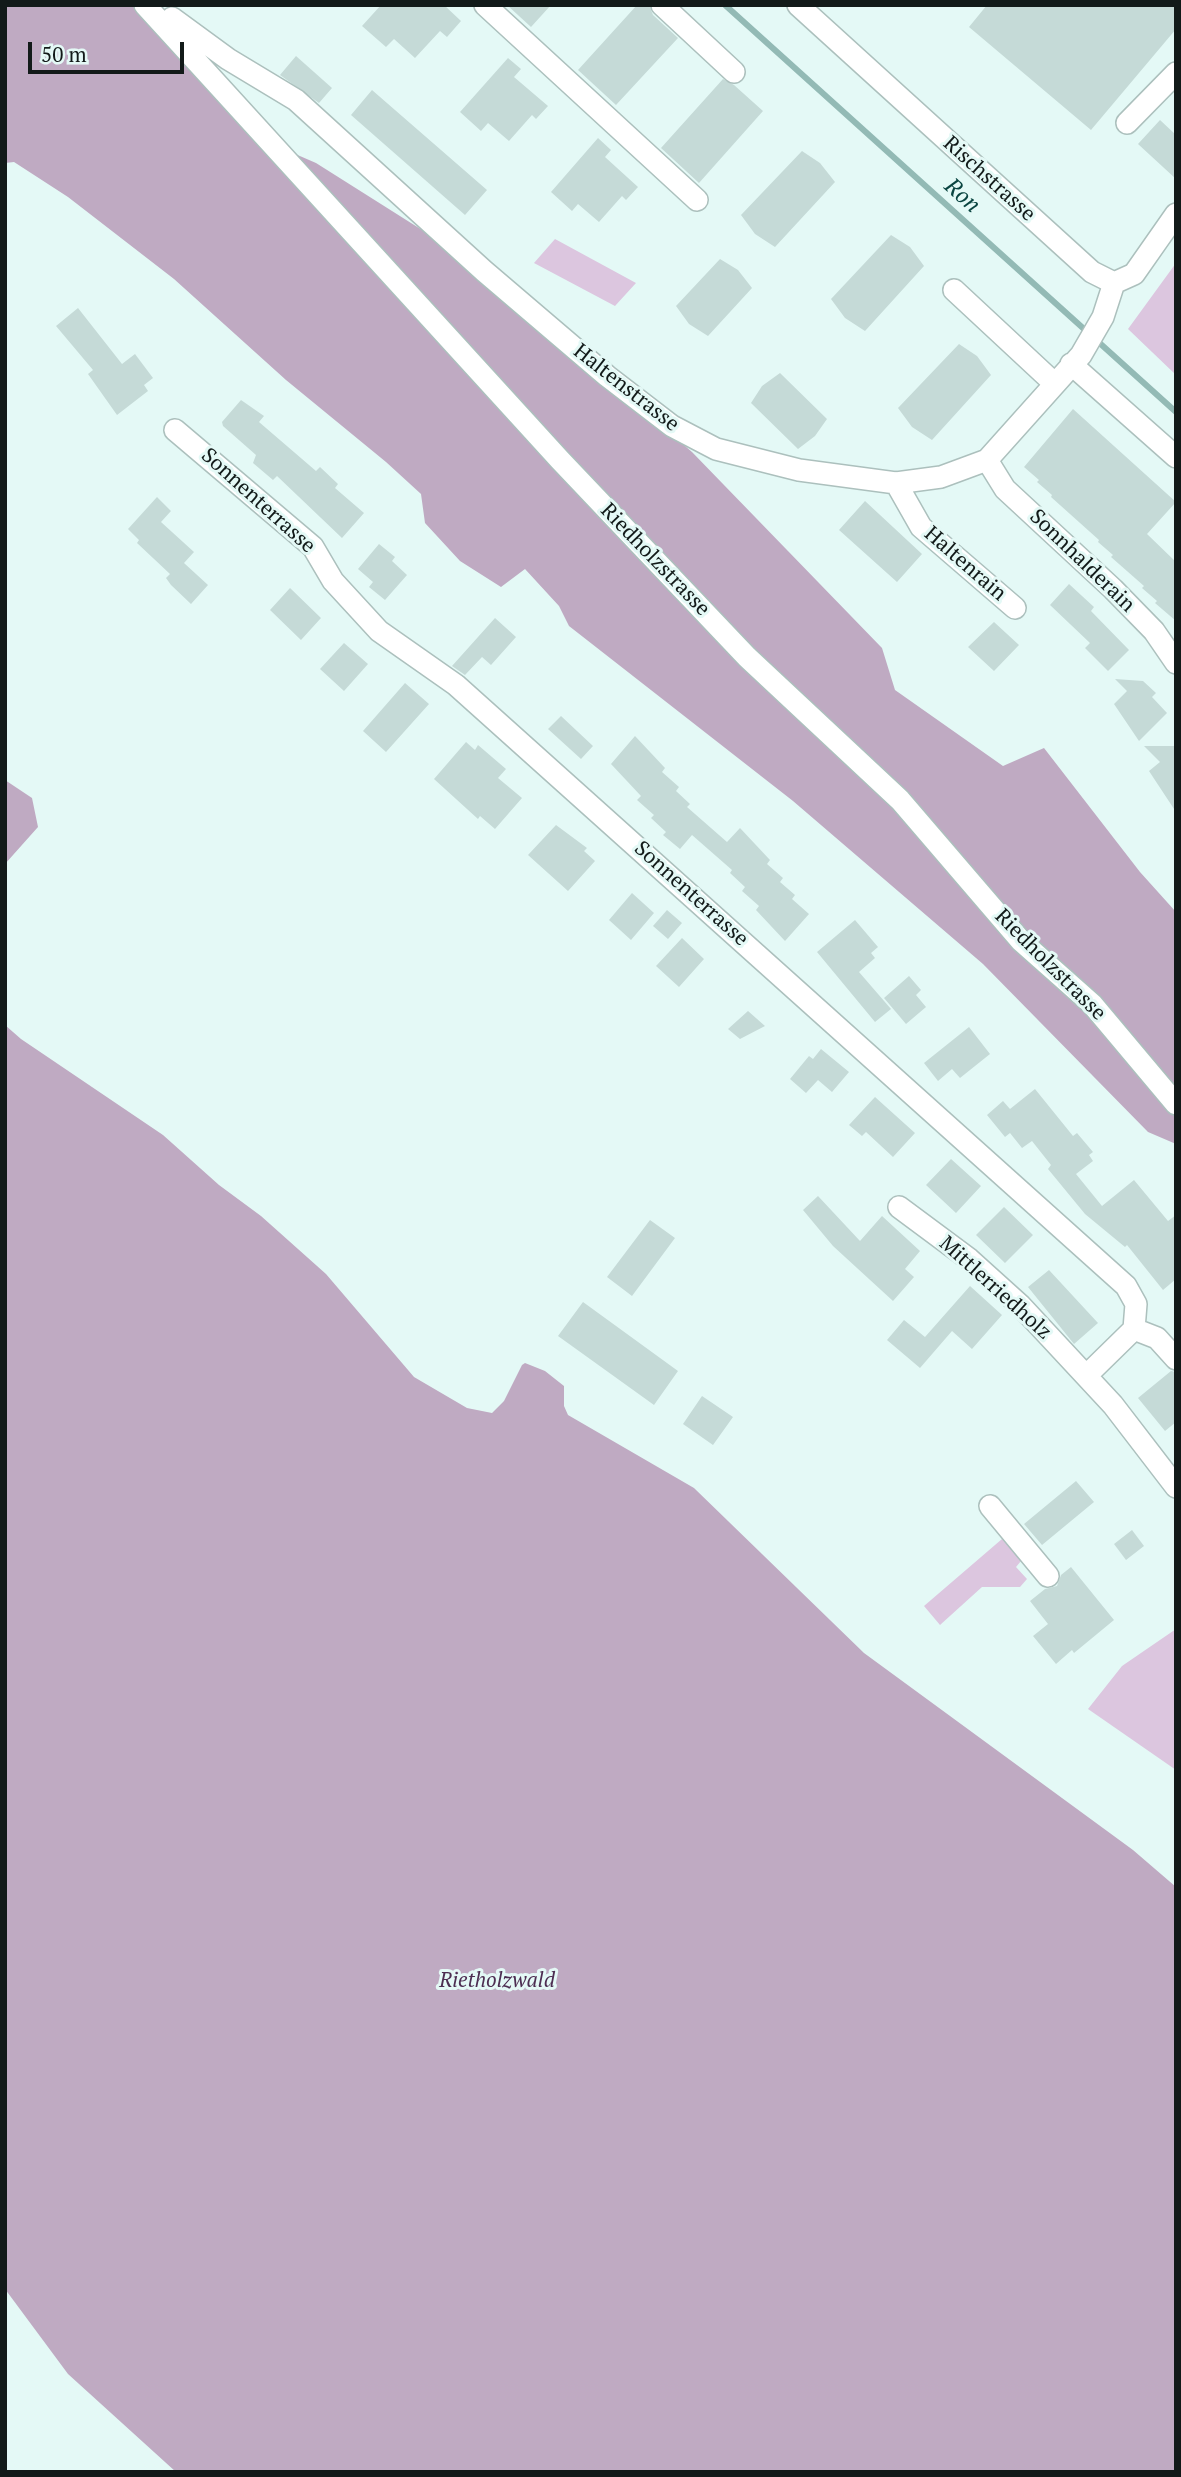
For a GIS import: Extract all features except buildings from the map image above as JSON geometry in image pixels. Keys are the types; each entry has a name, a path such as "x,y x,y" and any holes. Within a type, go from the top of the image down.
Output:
{"street":[{"name":"Riedholzstrasse","path":"145,5 579,480 747,657 900,800 1021,941 1092,1004 1176,1104"},
{"name":"Haltenstrasse","path":"156,5 194,36 296,100 484,271 672,426 716,449 799,470 896,483 941,477 988,460 1076,359 1103,317 1114,283"},
{"path":"485,5 697,200"},
{"path":"662,5 734,72"},
{"name":"Rischstrasse","path":"798,5 911,95 1092,272 1114,283"},
{"path":"1128,123 1176,73"},
{"path":"1114,283 1134,274 1176,214"},
{"path":"954,290 1055,384"},
{"path":"1076,359 1176,457"},
{"name":"Sonnenterrasse","path":"175,430 313,547 333,581 379,631 456,685 1126,1286 1136,1304 1134,1329"},
{"name":"Sonnhalderain","path":"988,460 1005,489 1123,598 1154,631 1176,663"},
{"name":"Haltenrain","path":"896,483 921,527 1014,608"},
{"name":"Mittlerriedholz","path":"899,1207 969,1259 1020,1305 1087,1375"},
{"path":"1176,1359 1157,1338 1134,1329 1087,1375 1176,1487"},
{"path":"989,1506 1048,1576"}],"shaded area":[{"path":"555,239 636,283 615,306 534,263"},
{"path":"1176,263 1176,375 1128,329"},
{"path":"1002,1539 1021,1561 1016,1567 1027,1579 1020,1587 982,1587 940,1625 924,1606"},
{"path":"1176,1629 1176,1770 1088,1709 1122,1666"}],"green space":[{"path":"5,5 138,5 256,137 316,163 468,259 692,452 882,648 895,690 1003,766 1044,748 1140,872 1176,912 1176,1144 1148,1132 983,964 793,801 569,626 559,606 525,569 501,587 460,561 425,523 421,494 386,462 286,380 174,279 68,197 14,162 5,163"},
{"path":"5,780 32,798 38,827 5,864"},
{"name":"Rietholzwald","path":"5,1025 21,1039 163,1135 219,1185 261,1216 326,1274 414,1377 467,1408 492,1413 504,1401 522,1365 525,1363 545,1371 564,1386 564,1406 568,1415 694,1488 864,1653 1133,1850 1176,1887 1176,2472 176,2472 68,2374 5,2289"}],"waterway":[{"name":"Ron","path":"725,5 1176,412"}]}
